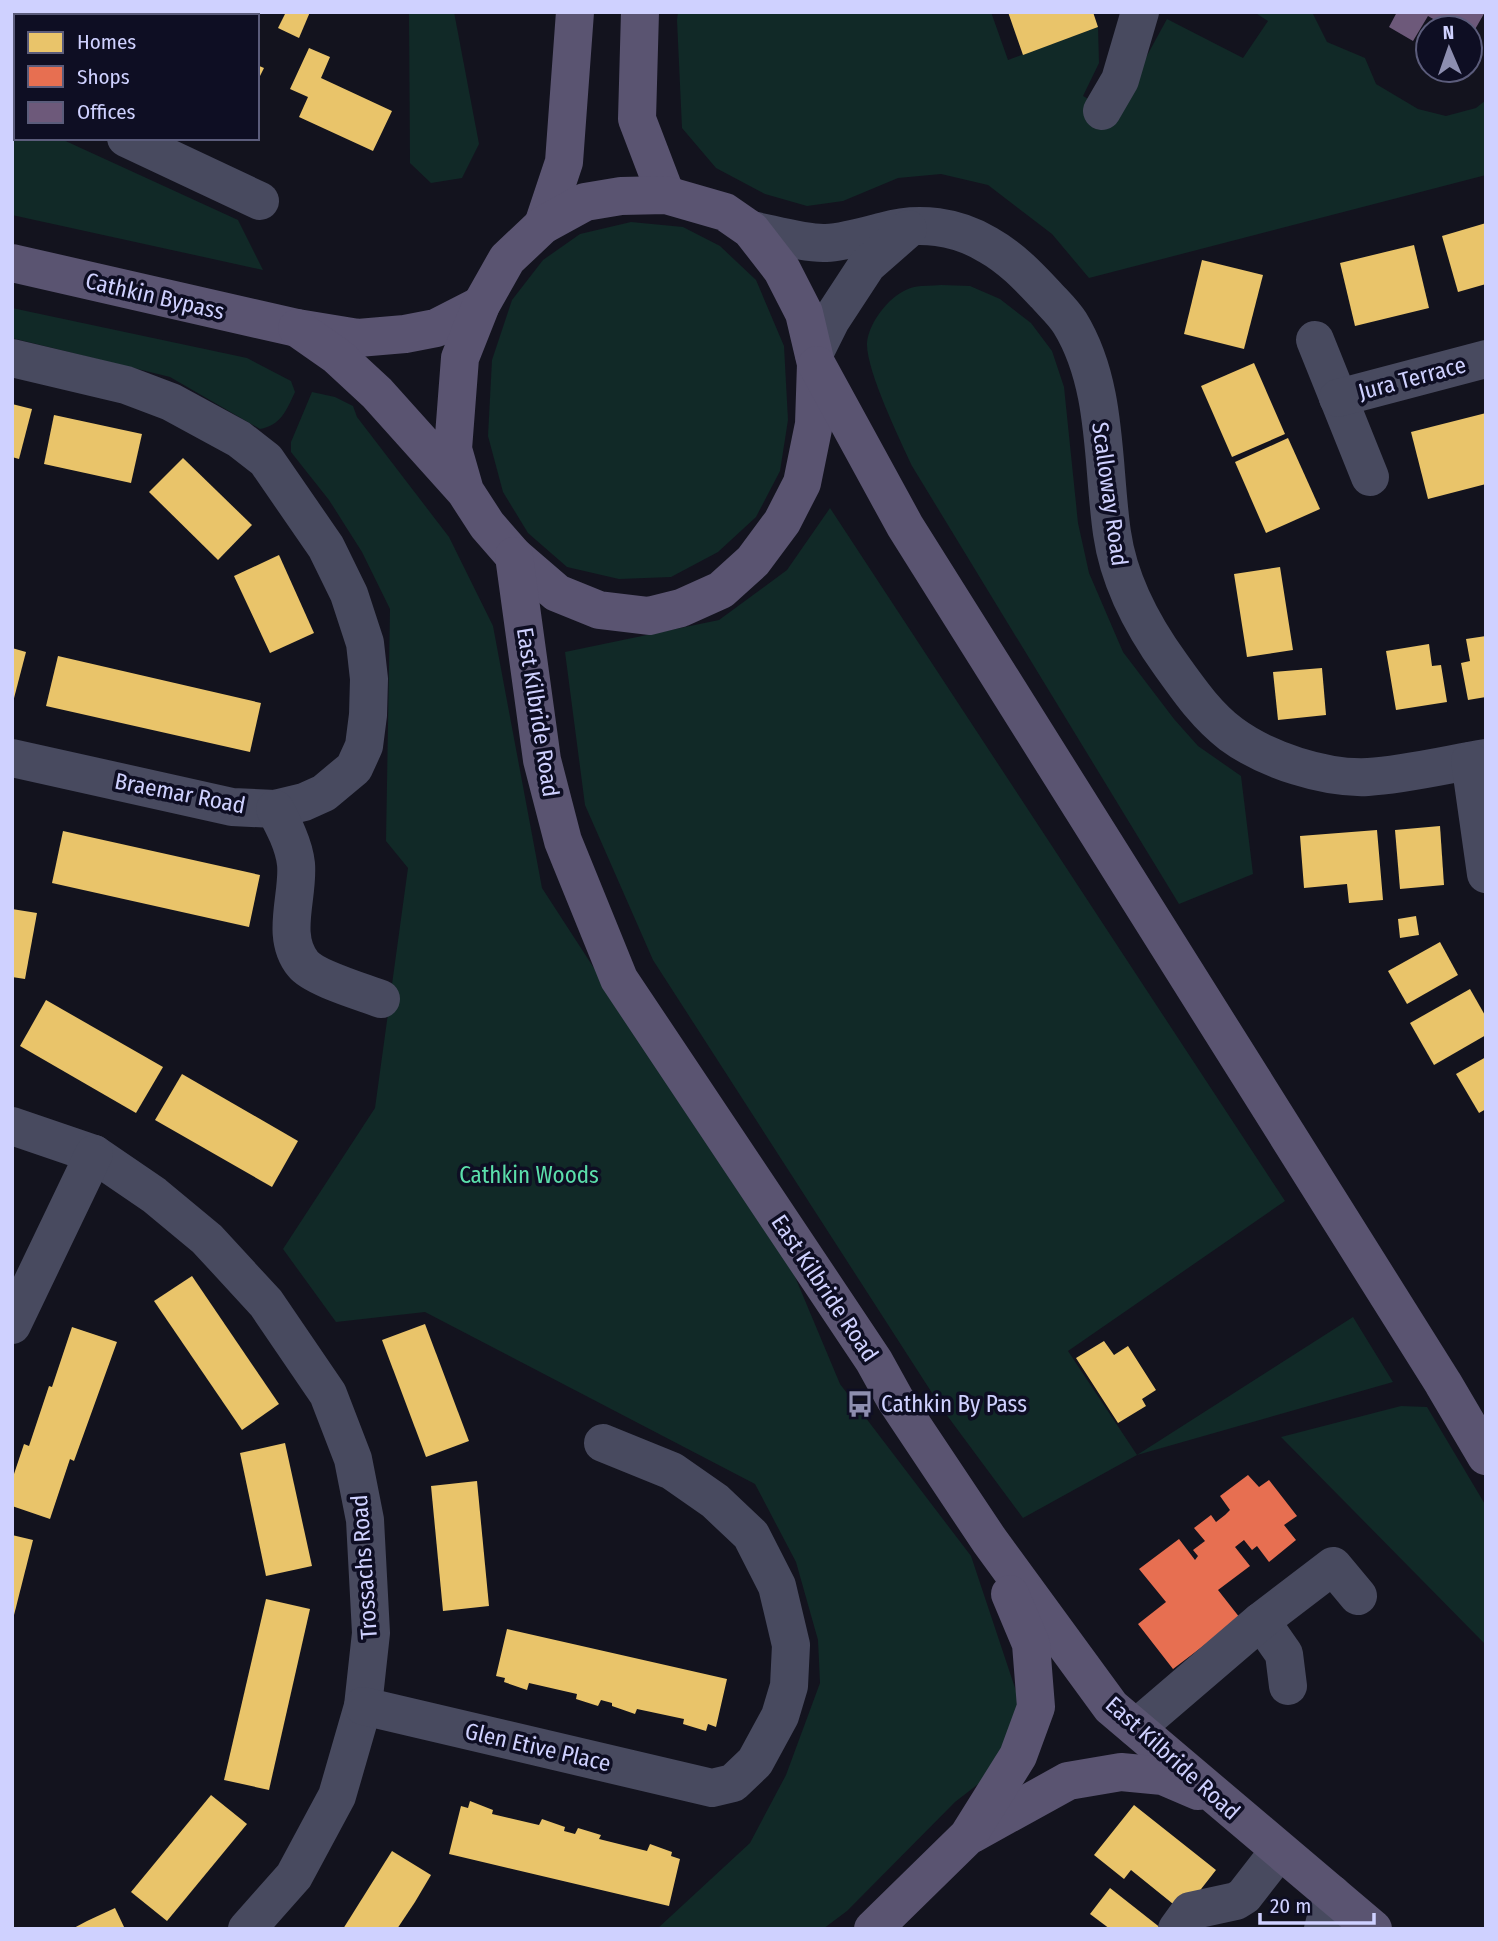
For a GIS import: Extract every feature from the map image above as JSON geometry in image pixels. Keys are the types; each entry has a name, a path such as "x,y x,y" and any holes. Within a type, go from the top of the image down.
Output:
{"main road":[{"path":"543,225 564,162 575,12"},
{"path":"640,12 636,119 666,195"},
{"path":"666,195 725,212 751,230 782,270 804,313 815,359 814,424 802,483 782,522 753,561 721,590 681,608 649,616 598,610 558,593 514,556 486,524 465,491 453,449 460,358 481,305 508,259 543,225 585,202 621,196 666,195"},
{"name":"Cathkin Bypass","path":"12,263 297,328 358,338 436,328 481,305"},
{"name":"Cathkin Bypass","path":"297,328 337,356 377,393 465,491"},
{"path":"815,359 905,526 1486,1455"},
{"name":"East Kilbride Road","path":"514,556 542,760 563,841 619,979 874,1361 895,1399 989,1540 1111,1707 1279,1851 1327,1912 1373,1929"},
{"path":"873,1929 968,1836 1018,1756 1036,1707 1031,1644 989,1540"},
{"path":"968,1836 1068,1781 1121,1772 1163,1776 1194,1789 1279,1851"}],"street":[{"path":"1102,111 1120,80 1140,12"},
{"path":"130,140 260,201"},
{"name":"Scalloway Road","path":"751,230 824,243 929,225 950,229 988,245 1021,267 1069,322 1091,372 1104,446 1112,534 1122,578 1140,617 1198,702 1231,734 1294,766 1367,777 1478,760"},
{"path":"815,359 831,320 867,265 910,227"},
{"path":"1315,340 1370,477"},
{"name":"Braemar Road","path":"12,358 126,385 171,402 239,439 266,460 326,547 349,594 365,643 369,679 364,747 354,768 324,793 304,802 275,809 232,807 12,758"},
{"name":"Jura Terrace","path":"1338,398 1486,359"},
{"path":"1478,760 1486,874"},
{"path":"275,809 290,841 296,865 292,942 303,965 325,978 381,999"},
{"name":"Trossachs Road","path":"12,1126 94,1154 154,1195 207,1239 266,1303 328,1394 353,1459 365,1520 371,1633 363,1706 337,1796 294,1876 247,1929"},
{"path":"12,1325 94,1154"},
{"name":"Glen Etive Place","path":"363,1706 712,1788 733,1783 755,1762 780,1716 789,1686 791,1644 777,1586 751,1535 715,1502 672,1471 603,1443"},
{"path":"1136,1728 1261,1621 1333,1566 1358,1596"},
{"path":"1261,1621 1284,1654 1287,1686"},
{"path":"1177,1929 1190,1911 1236,1901 1244,1896 1279,1851"}],"green space":[{"path":"409,12 454,12 479,144 462,178 431,183 410,163"},
{"path":"678,12 991,12 1008,60 1098,27 1099,63 1083,96 1115,114 1167,19 1243,58 1268,21 1254,12 1312,12 1327,42 1365,58 1376,84 1418,109 1446,116 1476,108 1486,100 1486,175 1089,278 1052,234 988,185 941,174 898,178 843,201 807,206 765,194 716,168 682,128"},
{"path":"12,117 14,140 63,140 238,220 263,270 12,215"},
{"path":"631,222 683,227 720,246 756,280 784,346 788,420 780,471 756,517 718,552 671,577 619,579 567,567 528,533 503,492 488,436 492,360 512,300 543,260 580,234"},
{"path":"970,286 1000,299 1031,323 1052,351 1064,387 1078,523 1089,573 1123,652 1198,746 1241,776 1253,874 1179,904 912,466 878,387 867,343 872,326 890,301 914,287"},
{"path":"12,308 247,358 291,381 295,392 278,421 260,429 170,377 12,338"},
{"name":"Cathkin Woods","path":"312,392 335,397 353,406 357,417 449,537 493,626 542,888 699,1130 788,1260 840,1384 971,1556 1019,1700 1008,1761 955,1802 847,1911 823,1929 657,1929 750,1843 786,1775 820,1683 818,1640 796,1562 755,1484 425,1312 336,1322 283,1249 375,1108 408,868 386,841 390,609 362,552 329,500 291,452 291,442"},
{"path":"830,508 1285,1201 1068,1351 1137,1455 1023,1518 943,1410 653,960 585,805 565,652 719,620 787,570"},
{"path":"1353,1317 1393,1382 1137,1455"},
{"path":"1401,1406 1427,1407 1486,1506 1486,1645 1281,1437"}],"building: Homes":[{"path":"12,12 35,12 14,14 12,27"},
{"path":"72,12 112,12 112,14 71,14"},
{"path":"133,12 136,14 116,14"},
{"path":"286,12 310,12 299,38 278,28"},
{"path":"1008,12 1093,12 1098,27 1023,55"},
{"path":"309,48 330,57 321,78 392,111 373,151 299,117 308,97 290,89"},
{"path":"1486,223 1486,284 1458,292 1442,236"},
{"path":"1414,245 1429,308 1355,326 1340,263"},
{"path":"1202,260 1263,275 1244,349 1184,334"},
{"path":"1254,363 1285,434 1232,457 1201,386"},
{"path":"12,404 32,409 19,459 12,457"},
{"path":"1486,413 1486,484 1428,499 1411,432"},
{"path":"54,415 142,434 131,483 44,464"},
{"path":"1288,438 1320,509 1266,533 1235,462"},
{"path":"183,458 252,525 218,560 149,492"},
{"path":"279,555 314,633 270,653 234,576"},
{"path":"1280,567 1293,650 1247,657 1234,574"},
{"path":"1486,636 1486,697 1468,700 1461,663 1470,661 1466,639"},
{"path":"1429,644 1432,666 1441,665 1447,702 1396,710 1386,651"},
{"path":"12,648 26,652 13,702 12,702"},
{"path":"58,656 261,703 250,752 46,706"},
{"path":"1322,668 1326,715 1278,720 1273,672"},
{"path":"1440,826 1444,885 1400,889 1395,830"},
{"path":"1377,830 1383,900 1349,903 1347,884 1304,888 1300,836"},
{"path":"63,831 260,875 249,927 52,883"},
{"path":"12,909 37,913 25,979 12,977"},
{"path":"1416,916 1419,935 1400,938 1398,919"},
{"path":"1440,942 1458,975 1407,1004 1388,971"},
{"path":"1470,989 1486,1017 1486,1035 1434,1065 1410,1023"},
{"path":"46,1000 163,1067 136,1113 20,1046"},
{"path":"1486,1057 1486,1109 1479,1113 1456,1074"},
{"path":"182,1074 298,1141 272,1187 155,1120"},
{"path":"192,1276 279,1404 242,1430 154,1301"},
{"path":"425,1324 469,1441 426,1457 382,1340"},
{"path":"72,1327 117,1342 74,1461 70,1459 50,1519 12,1506 12,1480 24,1444 29,1446"},
{"path":"1104,1341 1114,1355 1128,1346 1156,1390 1142,1399 1146,1406 1118,1423 1076,1358"},
{"path":"285,1443 312,1566 266,1576 240,1453"},
{"path":"477,1481 489,1606 443,1611 431,1486"},
{"path":"12,1535 33,1540 13,1619 12,1619"},
{"path":"266,1599 310,1609 269,1790 224,1780"},
{"path":"507,1629 727,1679 716,1727 708,1724 706,1731 683,1724 684,1719 637,1709 635,1714 601,1700 598,1706 576,1699 577,1694 529,1683 527,1690 504,1682 505,1678 496,1676"},
{"path":"211,1795 247,1824 167,1921 131,1892"},
{"path":"470,1801 493,1810 492,1814 539,1825 542,1819 565,1827 564,1831 575,1834 578,1828 601,1835 599,1839 647,1851 650,1844 672,1852 671,1856 680,1859 669,1906 449,1854 461,1806 468,1808"},
{"path":"1134,1805 1216,1870 1183,1912 1131,1870 1124,1879 1094,1855"},
{"path":"392,1851 431,1875 415,1902 397,1929 343,1929"},
{"path":"1110,1888 1162,1929 1110,1929 1090,1914"},
{"path":"115,1908 125,1929 72,1929 87,1921"}],"building: Shops":[{"path":"1248,1475 1259,1487 1269,1480 1297,1516 1284,1525 1296,1540 1269,1562 1257,1546 1252,1550 1244,1540 1235,1547 1250,1566 1218,1590 1240,1618 1173,1669 1138,1624 1166,1602 1139,1569 1179,1539 1195,1560 1198,1556 1193,1550 1205,1541 1194,1528 1211,1515 1216,1522 1225,1515 1230,1510 1220,1496"}],"building: Offices":[{"path":"1397,12 1485,12 1414,14 1413,41 1389,27"}],"place":[{"name":"Cathkin By Pass","path":"860,1404"}]}
